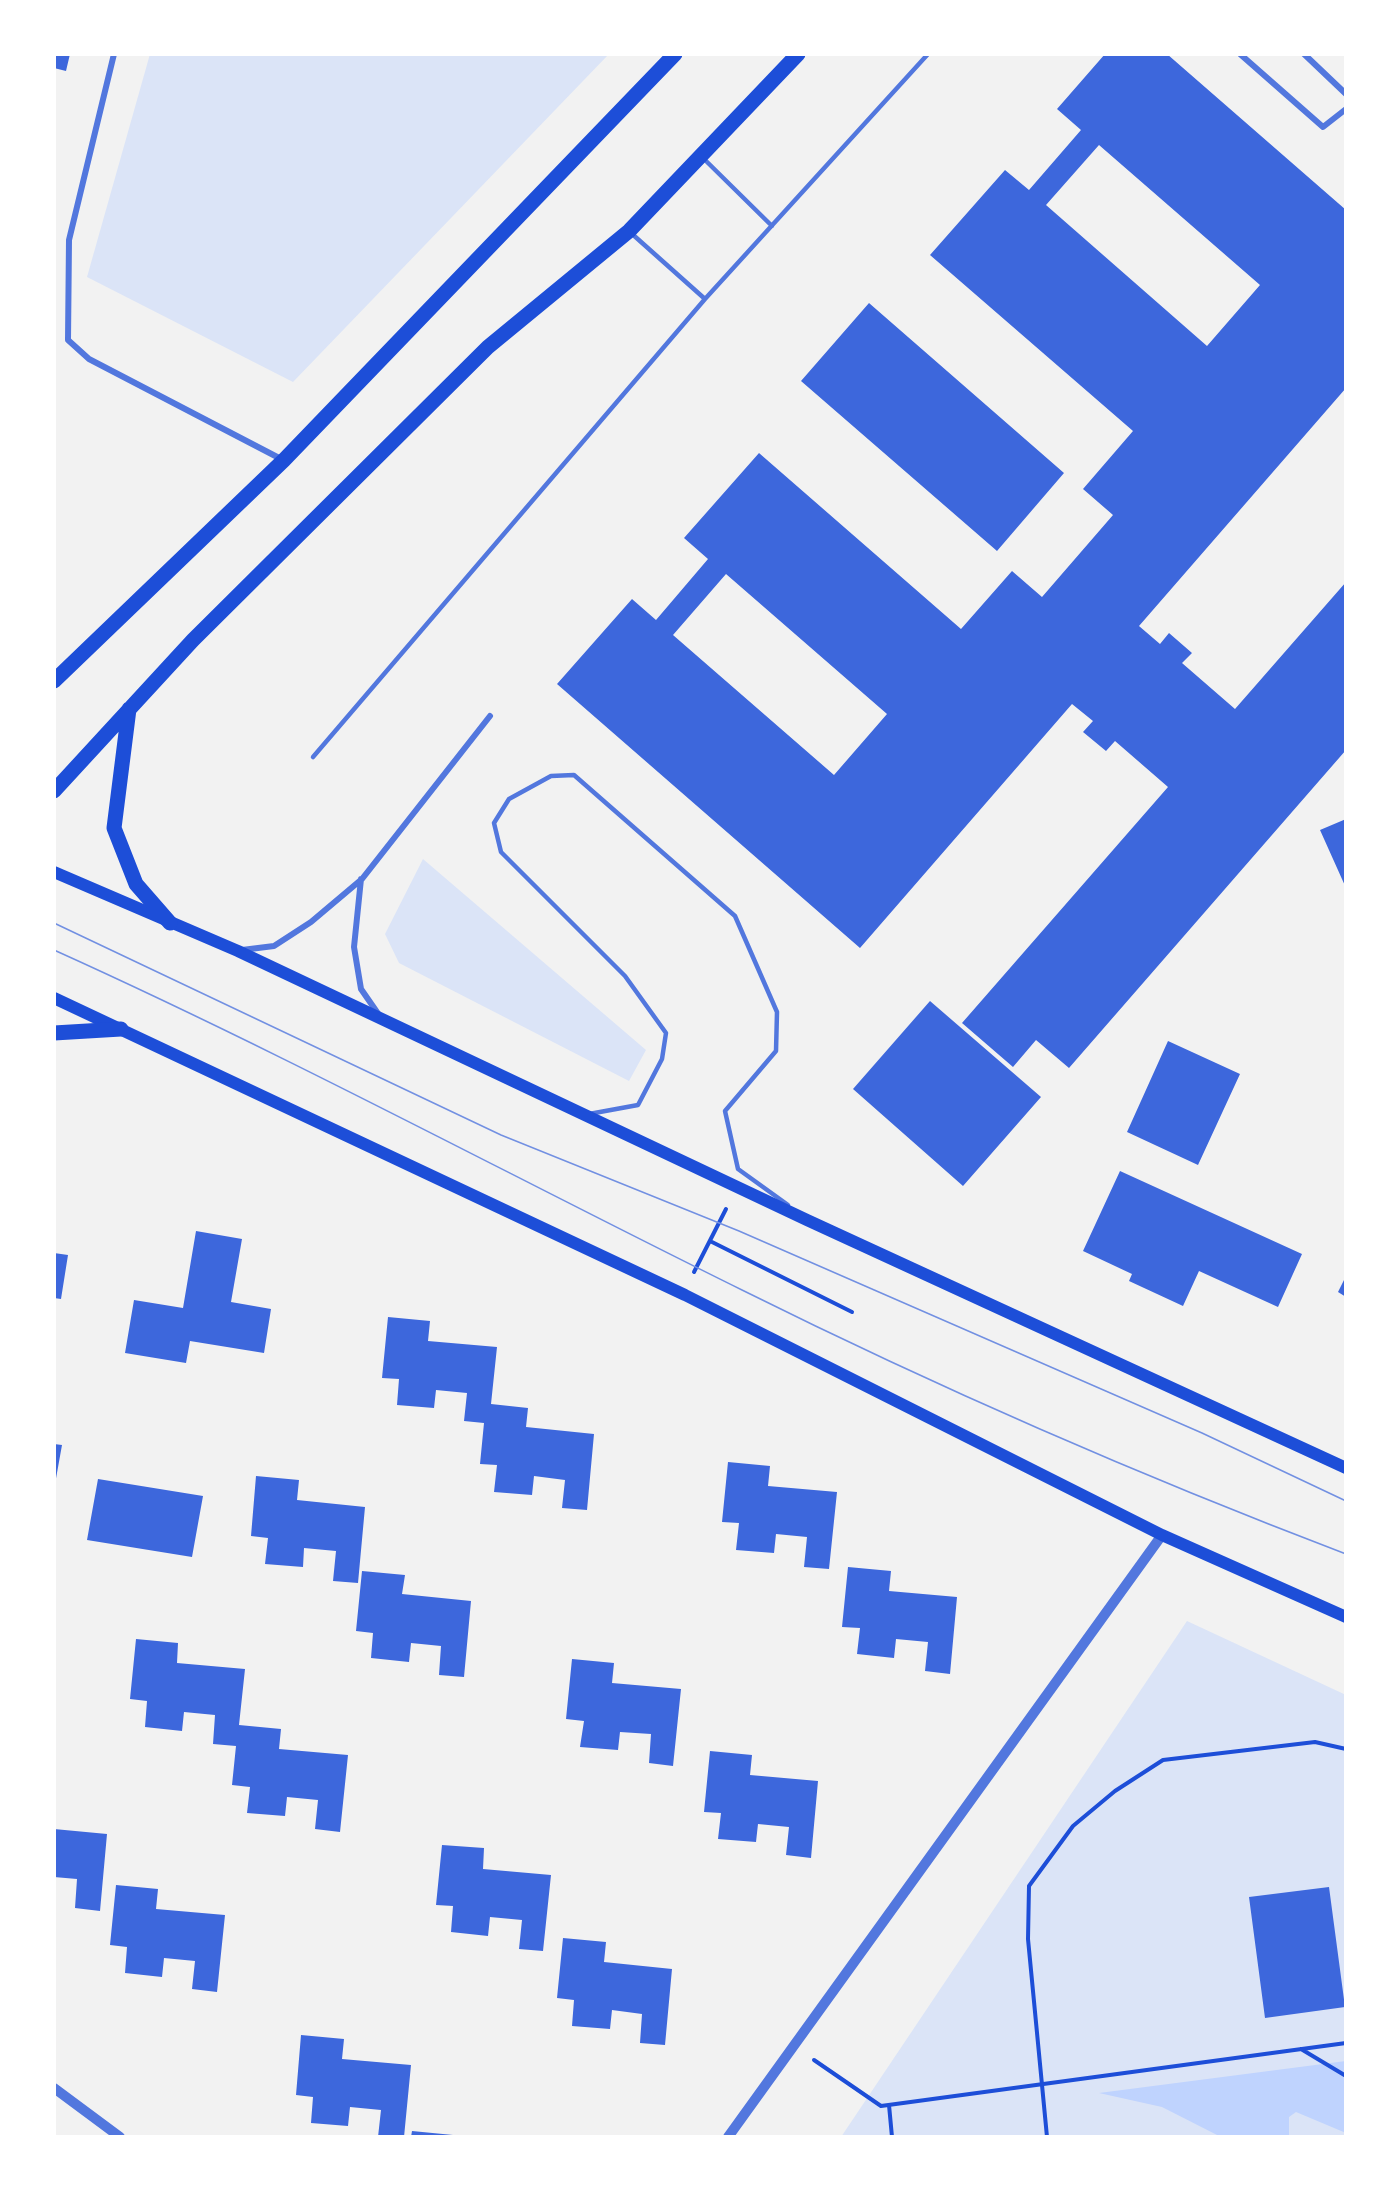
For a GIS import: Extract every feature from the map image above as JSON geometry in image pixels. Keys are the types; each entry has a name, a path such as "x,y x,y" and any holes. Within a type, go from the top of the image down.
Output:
{"main road":[{"path":"54,681 284,460 675,54"},
{"path":"54,791 193,639 488,347 629,231 798,54"},
{"path":"129,709 114,828 136,884 170,923"},
{"path":"54,872 238,951 807,1220 1346,1468"},
{"path":"54,998 685,1295 1162,1535 1346,1617"},
{"path":"54,1033 121,1029"},
{"path":"1292,1594 1346,1608"}],"street":[{"path":"114,54 69,240 68,340 89,359 284,460"},
{"path":"1240,54 1323,127 1346,109"},
{"path":"1304,54 1346,94"},
{"path":"238,951 274,946 311,922 362,879 490,716"},
{"path":"362,879 354,947 361,988 381,1018"},
{"path":"728,2137 1162,1535"},
{"path":"54,2088 120,2137"}],"lane":[{"path":"313,757 705,299 928,54"},
{"path":"700,156 772,225"},
{"path":"629,231 705,299"},
{"path":"585,1115 638,1105 662,1059 666,1033 625,976 501,852 494,823 509,798 551,776 574,775 735,916 777,1012 776,1051 725,1111 738,1169 807,1220"}],"path":[{"path":"685,1295 737,1186"},
{"path":"710,1241 852,1312"},
{"path":"1047,2137 1040,2085 1028,1939 1029,1886 1073,1826 1115,1791 1163,1760 1315,1742 1346,1749"},
{"path":"794,2046 881,2106 1346,2043"},
{"path":"1300,2049 1346,2076"},
{"path":"889,2105 892,2137"}],"shaded area":[{"path":"150,54 609,54 293,382 87,277"},
{"path":"423,859 646,1050 629,1081 399,963 385,934"},
{"path":"1187,1621 1346,1695 1346,2137 841,2137"}],"water":[{"path":"1346,2061 1346,2133 1296,2112 1289,2117 1289,2137 1221,2137 1162,2107 1099,2093"}],"building":[{"path":"54,54 70,54 66,71 54,68"},
{"path":"1105,54 1167,54 1346,210 1346,388 1139,626 1160,644 1169,633 1192,653 1182,663 1235,709 1346,582 1346,750 1069,1068 1036,1040 1013,1067 962,1023 1168,787 1115,741 1106,751 1083,732 1093,721 1072,704 860,948 557,684 632,599 656,620 708,559 684,538 759,453 961,629 1012,571 1042,597 1113,515 1083,489 1133,431 930,255 1005,170 1029,190 1081,130 1057,109","holes":["1099,145 1260,285 1207,346 1046,205","726,574 887,714 834,775 673,635"]},
{"path":"869,303 1064,473 997,551 801,381"},
{"path":"1346,819 1346,888 1320,830"},
{"path":"930,1001 1041,1097 963,1186 853,1089"},
{"path":"1168,1041 1240,1074 1198,1165 1127,1132"},
{"path":"1120,1171 1302,1254 1278,1307 1199,1271 1183,1306 1129,1281 1132,1274 1083,1251"},
{"path":"196,1231 242,1239 231,1302 271,1309 264,1353 190,1341 186,1363 125,1353 134,1300 183,1308"},
{"path":"54,1253 68,1255 61,1299 54,1298"},
{"path":"1346,1276 1346,1297 1338,1292"},
{"path":"388,1317 430,1321 428,1341 497,1347 491,1404 528,1408 526,1427 594,1434 587,1510 562,1508 565,1480 534,1476 532,1495 494,1492 497,1465 480,1464 484,1423 464,1421 467,1393 436,1390 434,1408 397,1405 399,1379 382,1378"},
{"path":"54,1444 62,1445 55,1484 54,1484"},
{"path":"728,1462 770,1466 768,1486 837,1492 829,1569 804,1567 807,1537 776,1534 774,1553 736,1550 739,1523 722,1522"},
{"path":"256,1476 299,1480 297,1500 365,1507 358,1583 333,1581 336,1551 304,1548 303,1567 265,1564 268,1538 251,1536"},
{"path":"98,1479 203,1496 192,1557 87,1540"},
{"path":"848,1567 891,1571 889,1591 957,1597 950,1674 925,1671 928,1642 896,1639 894,1658 857,1654 860,1628 842,1627"},
{"path":"362,1571 405,1575 402,1594 471,1601 464,1677 439,1675 441,1646 411,1643 409,1662 371,1658 373,1633 356,1631"},
{"path":"136,1639 178,1643 177,1663 245,1669 239,1725 281,1729 279,1749 348,1755 340,1832 315,1829 318,1800 287,1797 285,1816 247,1813 250,1787 232,1785 236,1746 213,1744 215,1715 184,1712 182,1731 145,1727 147,1701 130,1699"},
{"path":"572,1659 614,1663 612,1683 681,1689 673,1766 649,1763 651,1734 620,1732 618,1750 580,1747 584,1721 566,1719"},
{"path":"710,1751 752,1755 750,1775 818,1781 811,1858 786,1855 789,1827 758,1824 756,1842 718,1839 721,1813 704,1812"},
{"path":"54,1829 107,1834 100,1911 75,1908 77,1879 54,1877"},
{"path":"442,1845 484,1848 483,1869 551,1875 543,1951 519,1949 522,1920 490,1917 488,1936 451,1932 453,1906 436,1905"},
{"path":"116,1885 158,1889 156,1909 225,1915 217,1992 192,1989 195,1961 164,1958 162,1977 125,1973 127,1947 110,1945"},
{"path":"1329,1887 1345,2007 1265,2018 1249,1897"},
{"path":"563,1938 606,1942 604,1962 672,1969 665,2045 640,2043 642,2014 612,2010 610,2029 572,2026 574,2000 557,1998"},
{"path":"301,2035 344,2039 342,2059 411,2065 404,2137 378,2137 381,2110 350,2107 348,2126 311,2123 313,2097 296,2095"},
{"path":"412,2131 453,2135 453,2137 411,2137"}],"tram line":[{"path":"54,923 501,1135 739,1231 1202,1433 1346,1501"},
{"path":"54,950 228,1032 742,1290 891,1362 1041,1430 1193,1494 1346,1554"}]}
